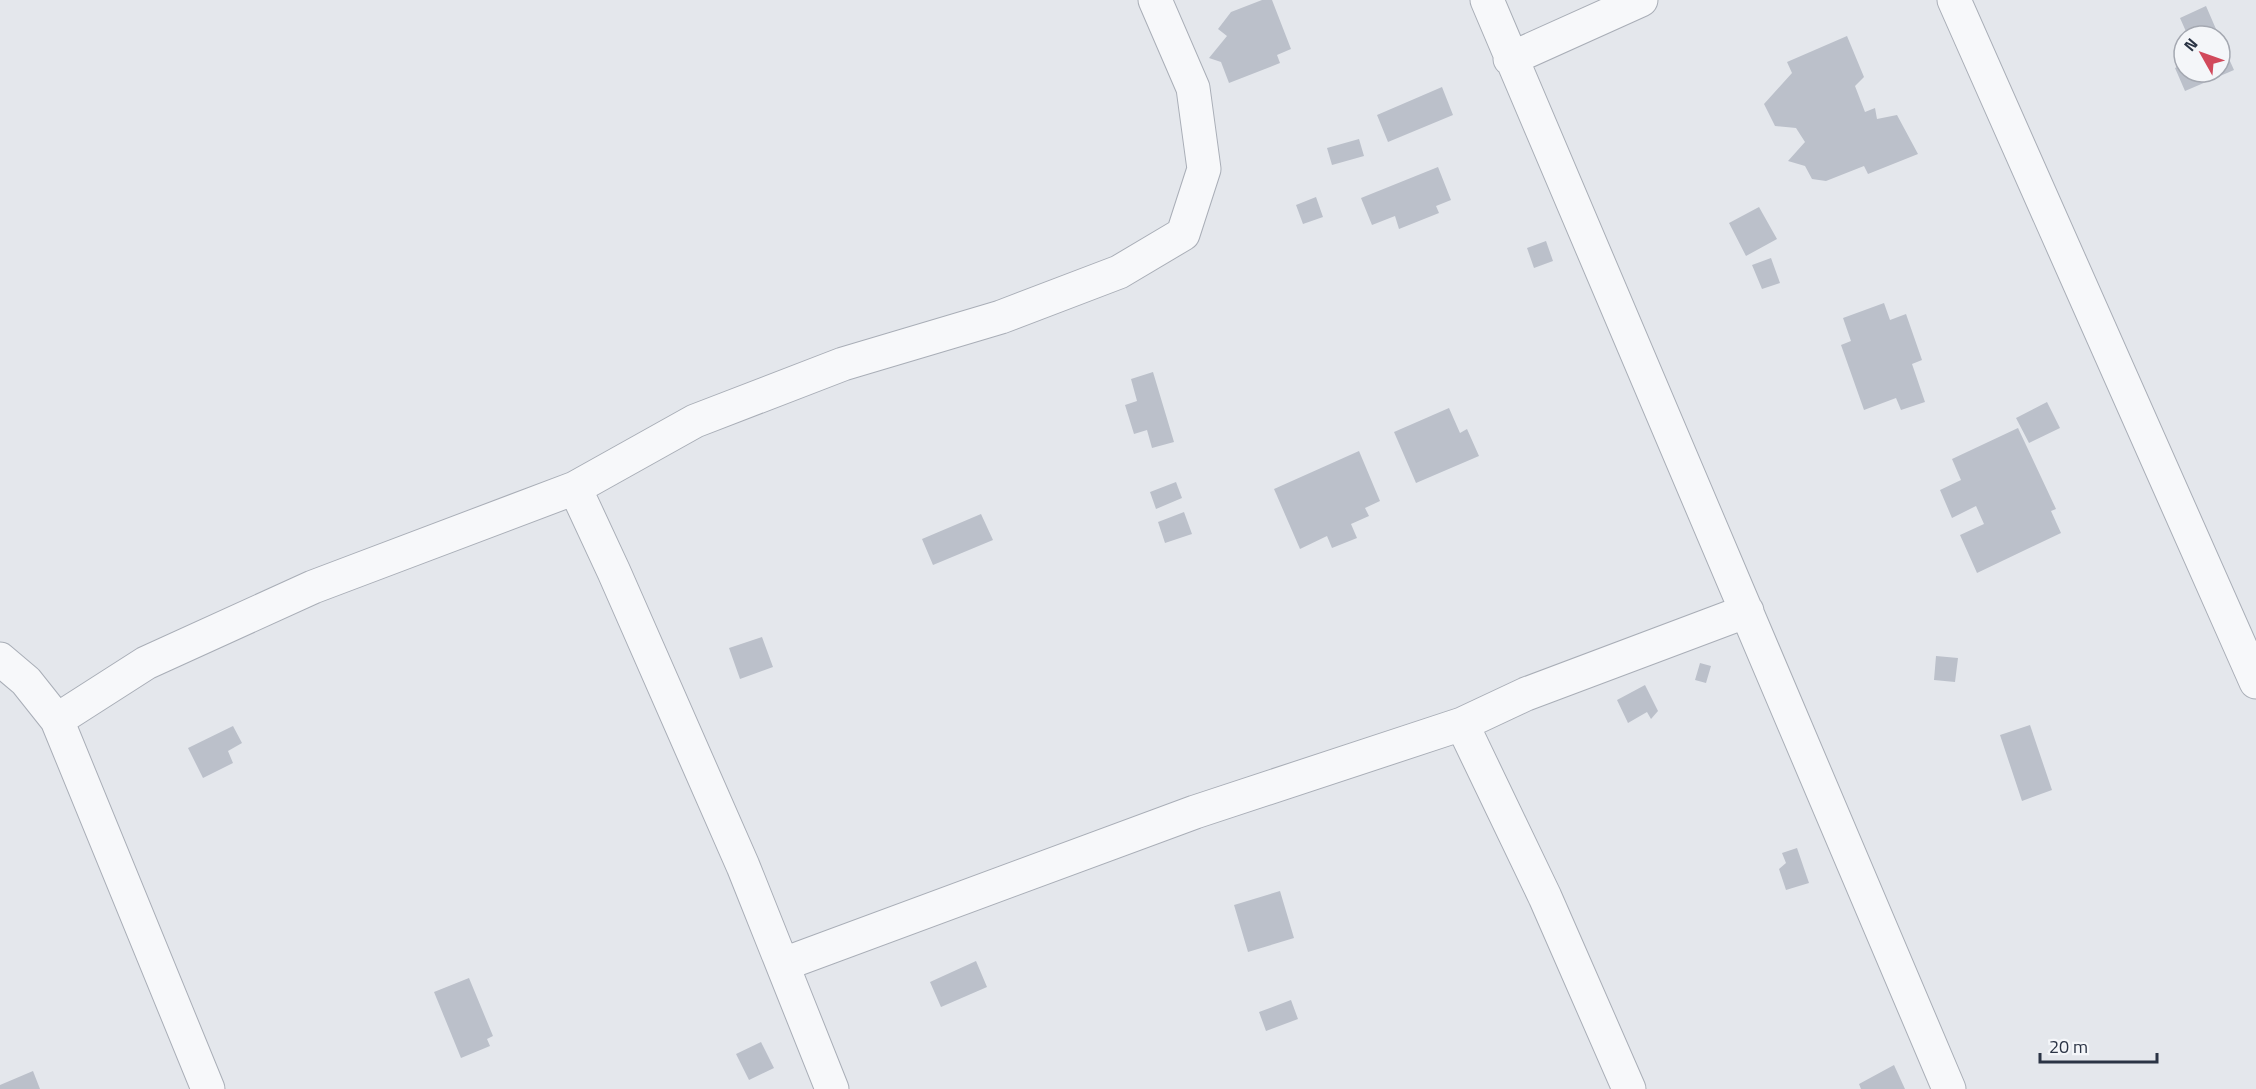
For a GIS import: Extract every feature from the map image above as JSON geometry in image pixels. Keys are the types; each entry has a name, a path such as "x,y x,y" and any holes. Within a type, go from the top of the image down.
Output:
{"street":[{"path":"57,720 146,663 313,587 574,488 696,421 843,364 1001,317 1119,272 1183,234 1204,169 1193,88 1155,0"},
{"path":"1487,0 1510,59 1949,1089"},
{"path":"1510,59 1641,0"},
{"path":"1954,0 2256,682"},
{"path":"574,488 624,594 784,964 832,1089"},
{"path":"784,964 1195,812 1462,724 1526,694 1747,611"},
{"path":"0,659 26,681 57,720 208,1089"},
{"path":"1462,724 1545,897 1629,1089"}],"building":[{"path":"1262,0 1272,0 1291,49 1277,55 1280,63 1229,83 1221,62 1209,58 1227,36 1218,29 1231,12"},
{"path":"2206,6 2214,24 2183,24 2180,18"},
{"path":"1847,36 1864,77 1855,86 1865,112 1875,108 1877,119 1897,115 1918,154 1868,174 1864,166 1826,181 1812,179 1805,166 1788,161 1805,142 1796,128 1775,126 1764,104 1792,73 1787,62"},
{"path":"2182,84 2201,84 2185,91"},
{"path":"1442,87 1453,115 1388,142 1377,115"},
{"path":"1359,139 1364,156 1332,165 1327,148"},
{"path":"1438,167 1451,200 1436,206 1439,213 1399,229 1395,216 1372,225 1361,198"},
{"path":"1316,197 1323,217 1303,224 1296,205"},
{"path":"1759,207 1777,239 1746,256 1729,223"},
{"path":"1546,241 1553,261 1534,268 1527,248"},
{"path":"1771,258 1780,283 1762,289 1752,265"},
{"path":"1884,303 1890,320 1906,314 1922,360 1912,364 1925,402 1901,410 1896,398 1864,410 1841,345 1851,341 1843,318"},
{"path":"1153,372 1174,442 1152,448 1147,430 1134,434 1125,405 1137,401 1131,379"},
{"path":"2047,402 2060,428 2029,443 2016,418"},
{"path":"1449,408 1460,433 1467,429 1479,456 1416,483 1394,432"},
{"path":"2018,428 2056,509 2051,511 2061,533 1977,573 1960,535 1984,524 1976,506 1952,518 1940,490 1961,480 1952,459"},
{"path":"1359,451 1380,501 1365,508 1369,516 1351,524 1357,538 1332,548 1327,536 1300,549 1274,489"},
{"path":"1176,482 1182,498 1156,509 1150,492"},
{"path":"1184,512 1192,534 1165,543 1158,522"},
{"path":"981,514 993,540 933,565 922,539"},
{"path":"762,637 773,667 740,679 729,648"},
{"path":"1936,656 1958,658 1955,682 1934,680"},
{"path":"1700,663 1711,666 1706,683 1695,680"},
{"path":"1645,685 1658,711 1651,719 1647,712 1628,723 1617,700"},
{"path":"2030,725 2052,790 2022,801 2000,735"},
{"path":"233,726 242,743 228,751 233,763 203,778 188,748"},
{"path":"1797,848 1809,883 1786,890 1779,869 1786,863 1782,853"},
{"path":"1280,891 1294,938 1248,952 1234,905"},
{"path":"976,961 987,987 941,1007 930,982"},
{"path":"469,978 493,1036 487,1039 490,1046 461,1058 434,992"},
{"path":"1291,1000 1298,1019 1266,1031 1259,1012"},
{"path":"761,1042 774,1068 749,1080 736,1054"},
{"path":"1894,1065 1905,1089 1861,1089 1859,1084"},
{"path":"33,1071 40,1089 0,1089 0,1085"}]}
